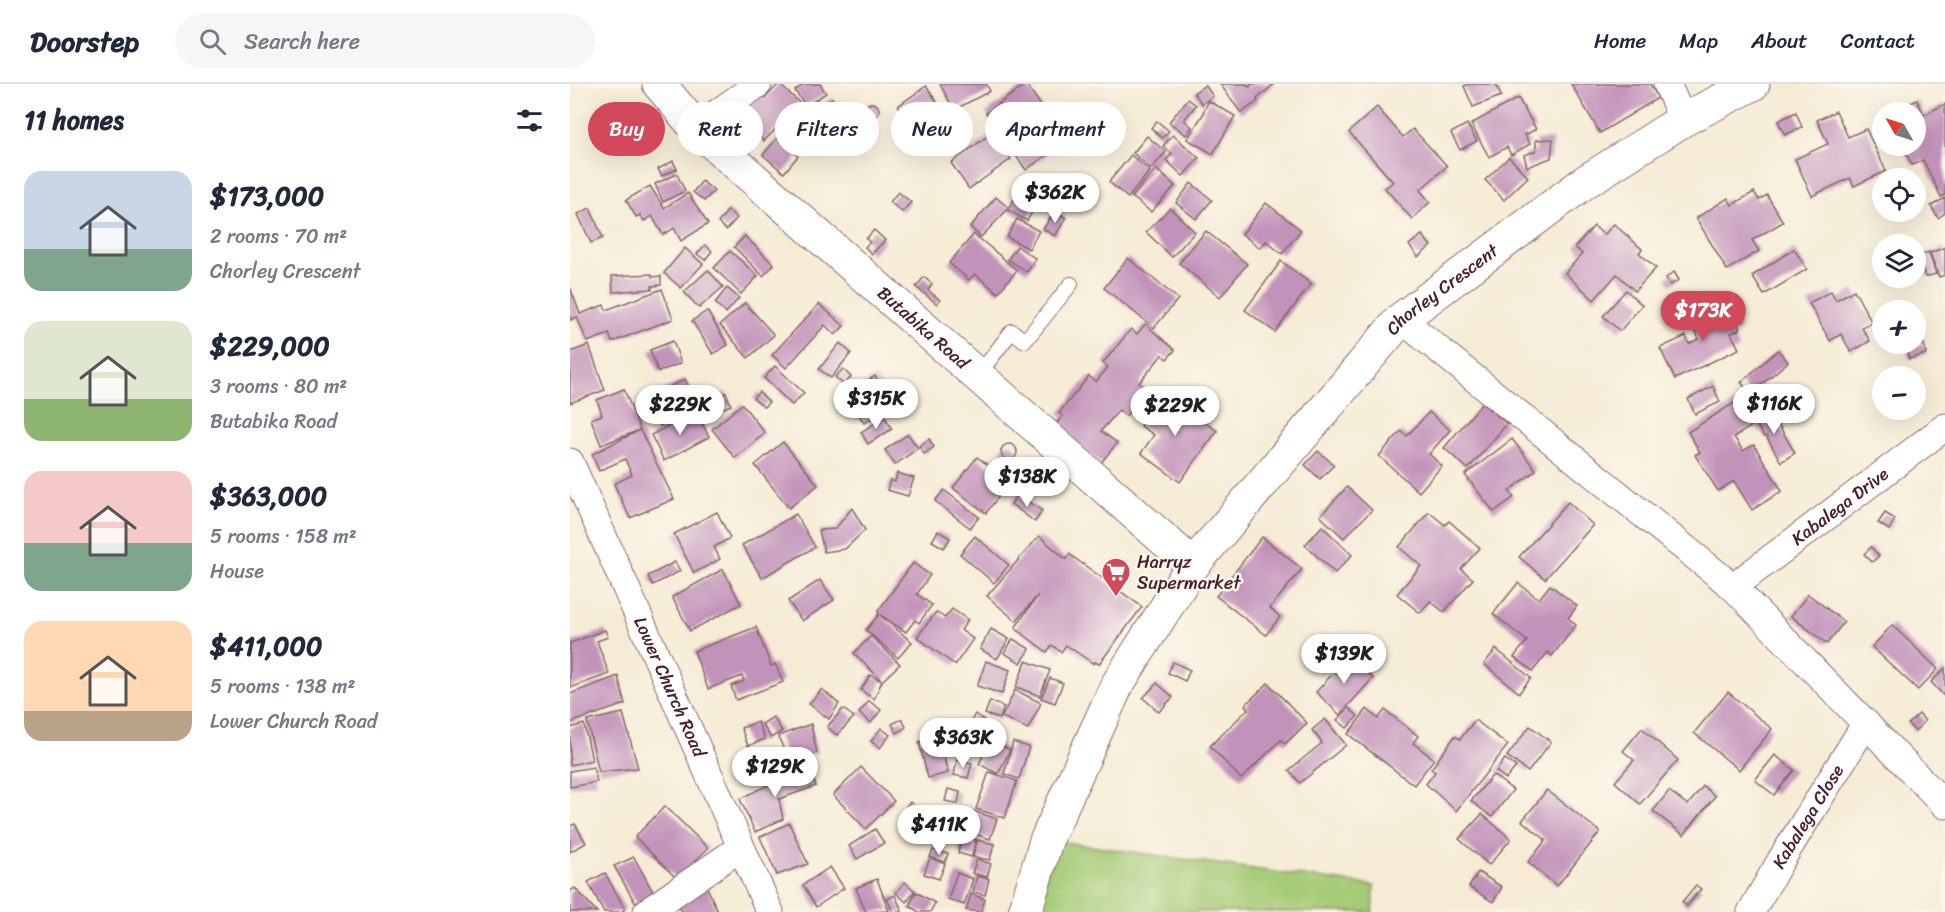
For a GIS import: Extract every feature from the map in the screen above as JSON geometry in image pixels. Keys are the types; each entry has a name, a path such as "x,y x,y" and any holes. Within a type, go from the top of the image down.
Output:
{"main road":[{"name":"Butabika Road","path":"659,84 677,105"},
{"name":"Chorley Crescent","path":"1025,912 1046,841 1117,685 1193,565 1401,318 1585,182 1683,120 1753,84"},
{"name":"Butabika Road","path":"728,156 1193,565"}],"street":[{"path":"733,102 758,84"},
{"path":"1667,84 1683,120"},
{"path":"1401,318 1733,587 1945,805"},
{"name":"Kabalega Drive","path":"1733,587 1939,429 1945,427"},
{"name":"Lower Church Road","path":"570,462 770,912"},
{"name":"Kabalega Close","path":"1751,912 1866,723"},
{"path":"647,912 740,848"}],"lane":[{"path":"978,375 1012,331 1025,341 1071,285"}],"green space":[{"path":"1055,841 1374,886 1373,912 1037,912"}],"building":[{"path":"779,84 799,102 775,102 775,130 764,141 763,102 752,102 761,93 765,98"},
{"path":"804,84 820,84 826,93 812,102 803,102 795,91"},
{"path":"940,84 986,84 990,91 969,102 950,102"},
{"path":"1026,84 1039,102 1001,102"},
{"path":"1220,84 1247,84 1249,87 1252,84 1274,84 1257,99 1258,101 1241,113"},
{"path":"1496,84 1501,96 1473,107 1464,86"},
{"path":"1571,84 1650,84 1658,98 1600,133"},
{"path":"1205,85 1213,96 1202,104 1194,93"},
{"path":"926,86 937,102 904,102"},
{"path":"1518,98 1536,129 1525,135 1530,144 1511,155 1507,147 1489,157 1471,124"},
{"path":"1188,99 1196,105 1184,120 1192,127 1186,135 1169,122"},
{"path":"1209,101 1235,116 1213,154 1187,139"},
{"path":"1945,104 1945,195 1941,197 1923,160 1912,165 1907,156 1926,156 1926,114"},
{"path":"1377,107 1403,137 1413,129 1447,166 1420,190 1430,202 1412,219 1385,188 1393,182 1349,132"},
{"path":"1836,111 1848,137 1866,129 1872,142 1872,156 1879,156 1885,168 1872,168 1872,178 1854,186 1850,178 1812,196 1795,159 1828,144 1817,120"},
{"path":"1796,112 1802,127 1785,135 1778,121"},
{"path":"1157,121 1169,131 1162,138 1151,128"},
{"path":"1467,124 1477,141 1460,150 1451,133"},
{"path":"1173,135 1199,158 1183,176 1166,160 1172,154 1163,146"},
{"path":"1147,136 1166,152 1151,169 1133,153"},
{"path":"985,138 985,156 1009,156 1011,159 969,189 951,163 961,156 973,156 973,147"},
{"path":"1553,139 1551,158 1527,167 1524,155 1536,151 1536,140"},
{"path":"775,140 775,156 798,156 784,173 763,155"},
{"path":"1131,155 1150,171 1128,198 1109,182"},
{"path":"1016,156 1045,156 1026,170"},
{"path":"1509,157 1528,177 1504,200 1485,180"},
{"path":"673,161 677,169 662,176 658,169"},
{"path":"1156,169 1175,186 1151,212 1132,197"},
{"path":"677,174 685,191 663,202 655,184"},
{"path":"702,181 714,191 704,201 693,192"},
{"path":"1191,183 1212,200 1196,219 1176,203"},
{"path":"650,186 664,208 688,193 708,224 681,241 674,228 663,235 652,216 644,221 640,215 636,217 626,200"},
{"path":"898,192 911,202 902,212 890,202"},
{"path":"1754,192 1759,200 1767,195 1783,222 1752,240 1759,251 1727,270 1696,218 1728,198 1732,205"},
{"path":"996,197 1009,208 981,237 970,227"},
{"path":"1015,198 1034,208 1027,221 1008,210"},
{"path":"1945,198 1945,213 1938,218 1931,206"},
{"path":"1266,203 1301,230 1282,254 1266,241 1260,248 1242,234"},
{"path":"590,208 603,238 591,243 578,214"},
{"path":"1170,208 1195,232 1172,257 1146,232"},
{"path":"728,210 737,218 726,230 718,223"},
{"path":"1055,211 1066,218 1055,236 1043,229"},
{"path":"1017,219 1039,231 1029,249 1007,237"},
{"path":"1614,224 1642,249 1639,253 1656,268 1635,291 1617,274 1594,300 1565,273 1582,254 1575,247 1594,226 1604,235"},
{"path":"874,230 885,240 872,254 865,247 870,242 866,239"},
{"path":"1206,231 1247,264 1220,297 1179,263"},
{"path":"974,234 1017,270 998,293 975,274 969,280 949,263"},
{"path":"1422,235 1431,246 1418,257 1409,245"},
{"path":"745,236 774,265 763,276 734,247"},
{"path":"705,245 712,251 705,260 697,254"},
{"path":"1017,246 1036,259 1027,272 1008,259"},
{"path":"1945,247 1945,275 1939,277 1930,253"},
{"path":"685,248 703,264 681,288 664,273"},
{"path":"1794,249 1807,269 1764,295 1752,276"},
{"path":"730,251 758,276 741,294 714,268"},
{"path":"1929,252 1936,274 1926,277 1926,253"},
{"path":"1128,258 1178,299 1154,328 1104,288"},
{"path":"1281,261 1311,284 1275,332 1245,310"},
{"path":"708,270 723,287 699,308 684,292"},
{"path":"1674,272 1679,280 1670,285 1666,278"},
{"path":"652,274 652,277 661,276 661,285 652,286 652,289 613,292 612,276"},
{"path":"924,277 932,284 928,290 940,300 937,304 916,287"},
{"path":"570,287 580,314 604,305 606,310 662,289 673,319 612,342 609,334 587,342 577,317 570,320"},
{"path":"727,288 739,298 726,313 715,303"},
{"path":"1626,290 1642,305 1620,331 1603,316"},
{"path":"1854,290 1872,323 1862,328 1870,341 1851,352 1841,334 1830,341 1809,303 1831,291 1836,300"},
{"path":"745,303 774,335 748,358 720,325"},
{"path":"1721,303 1727,317 1734,315 1740,329 1731,333 1739,349 1675,379 1660,348 1686,336 1689,344 1699,339 1689,318"},
{"path":"819,304 844,326 835,335 825,325 786,368 772,355"},
{"path":"707,311 728,345 713,354 692,321"},
{"path":"1145,324 1175,350 1167,359 1162,355 1139,383 1147,390 1126,416 1119,410 1101,431 1117,443 1101,463 1055,425 1063,416 1059,413 1089,376 1096,382 1108,367 1103,363 1131,329 1137,334"},
{"path":"673,341 681,363 658,372 650,350"},
{"path":"840,343 851,353 831,378 819,369"},
{"path":"589,345 605,390 570,403 570,352"},
{"path":"1778,350 1788,362 1750,394 1741,382"},
{"path":"1908,354 1926,354 1909,359"},
{"path":"775,366 804,393 792,405 764,378"},
{"path":"843,369 851,377 844,385 835,377"},
{"path":"875,376 893,404 864,423 855,409 852,410 845,400 848,398 846,395"},
{"path":"685,379 699,406 660,426 646,399"},
{"path":"1713,386 1720,402 1695,414 1688,399"},
{"path":"624,389 640,430 601,445 591,419 602,415 597,400"},
{"path":"759,392 769,402 764,407 753,398"},
{"path":"726,393 731,405 711,413 706,400"},
{"path":"1164,393 1217,431 1180,482 1141,453 1154,435 1141,426"},
{"path":"1482,403 1507,424 1468,469 1444,448"},
{"path":"1734,403 1739,412 1745,408 1755,424 1734,437 1743,451 1754,445 1782,491 1752,510 1734,481 1718,491 1695,455 1700,452 1688,432"},
{"path":"742,404 765,433 735,458 712,429"},
{"path":"1770,410 1795,453 1781,462 1766,436 1764,437 1753,420"},
{"path":"696,411 709,437 664,461 651,435"},
{"path":"1429,412 1450,430 1429,454 1442,466 1419,492 1379,456 1401,431 1407,436"},
{"path":"885,417 892,429 868,444 861,432"},
{"path":"640,430 674,499 630,518 614,484 632,475 625,459 599,471 592,454"},
{"path":"908,434 918,448 895,465 885,450"},
{"path":"929,439 934,447 924,454 919,446"},
{"path":"1512,439 1536,470 1509,491 1514,497 1494,512 1465,475"},
{"path":"783,442 818,485 789,508 755,465"},
{"path":"1006,444 1012,444 1017,452 1015,458 1006,460 1001,455 1001,449"},
{"path":"1318,451 1334,465 1320,479 1305,465"},
{"path":"977,457 1010,482 986,513 953,488"},
{"path":"897,473 914,478 908,496 887,490 890,480 895,482"},
{"path":"1347,487 1372,510 1344,538 1320,516"},
{"path":"944,490 979,517 970,528 935,501"},
{"path":"1018,494 1042,511 1035,522 1011,504"},
{"path":"1568,502 1593,525 1545,579 1519,557"},
{"path":"852,508 865,530 845,549 824,552 819,530 835,529"},
{"path":"717,512 730,538 714,547 720,559 694,573 674,534"},
{"path":"1429,512 1445,525 1449,521 1480,548 1461,569 1473,579 1444,612 1430,601 1420,613 1397,594 1421,566 1399,547"},
{"path":"1885,513 1895,519 1889,530 1878,523"},
{"path":"796,514 815,547 762,578 742,545"},
{"path":"1322,526 1352,555 1335,573 1305,545"},
{"path":"938,531 950,538 944,548 932,541"},
{"path":"975,536 1009,565 994,583 960,554"},
{"path":"1039,536 1066,559 1069,554 1142,607 1099,664 1095,662 1094,664 1066,645 1061,652 1052,645 1047,652 1015,628 1038,595 1016,621 987,596"},
{"path":"1262,537 1302,569 1270,608 1280,617 1266,635 1216,596"},
{"path":"1871,547 1879,556 1872,562 1864,554"},
{"path":"675,562 680,571 653,585 648,576"},
{"path":"913,563 930,575 917,594 932,605 919,623 915,620 906,632 880,615 912,642 898,658 866,630"},
{"path":"723,569 741,604 690,631 672,597"},
{"path":"820,580 834,600 802,621 788,601"},
{"path":"1518,583 1539,599 1550,585 1577,606 1568,618 1576,625 1552,656 1548,652 1533,671 1514,657 1527,641 1493,614"},
{"path":"1808,594 1844,622 1827,644 1791,616"},
{"path":"952,609 968,620 961,630 973,639 955,665 917,637 936,612 945,618"},
{"path":"1892,625 1938,669 1918,690 1872,647"},
{"path":"756,627 771,666 775,664 783,682 736,700 731,686 744,681 742,676 708,689 694,651"},
{"path":"991,629 1009,639 997,659 980,649"},
{"path":"605,630 608,637 597,641 609,674 570,688 570,643"},
{"path":"871,636 900,664 882,681 854,653"},
{"path":"1013,639 1030,649 1021,663 1004,653"},
{"path":"1496,649 1531,678 1519,693 1484,664"},
{"path":"1349,656 1373,678 1340,715 1316,692"},
{"path":"986,661 1010,670 1002,694 977,686"},
{"path":"1026,661 1050,670 1040,696 1016,687"},
{"path":"1173,662 1190,670 1185,681 1168,673"},
{"path":"1945,668 1945,697 1931,682"},
{"path":"870,675 882,681 874,699 861,690"},
{"path":"618,676 625,704 570,723 570,694"},
{"path":"1050,678 1063,683 1055,703 1041,698"},
{"path":"1157,683 1173,697 1159,712 1143,698"},
{"path":"1268,683 1307,723 1285,744 1281,740 1241,779 1210,746 1248,709 1245,705"},
{"path":"822,689 839,704 829,719 809,704"},
{"path":"1015,690 1041,703 1028,729 1002,717"},
{"path":"1728,692 1772,729 1739,770 1694,733"},
{"path":"869,701 881,710 871,723 859,713"},
{"path":"990,701 1004,707 1000,719 985,714"},
{"path":"1349,708 1358,716 1347,728 1337,720"},
{"path":"843,709 854,717 837,735 827,727"},
{"path":"1367,709 1378,719 1385,710 1418,736 1413,743 1434,759 1414,785 1348,734"},
{"path":"623,713 638,768 599,772 587,721"},
{"path":"975,714 984,720 979,728 970,723"},
{"path":"1919,714 1925,721 1915,731 1908,724"},
{"path":"773,717 782,731 771,738 762,724"},
{"path":"902,719 906,727 897,733 892,724"},
{"path":"1325,719 1346,745 1300,783 1289,770 1322,743 1312,730"},
{"path":"1475,720 1508,745 1456,811 1426,784 1435,772 1431,769 1455,736 1460,739"},
{"path":"758,722 765,739 748,746 741,728"},
{"path":"983,723 994,727 985,747 975,743"},
{"path":"584,724 592,760 570,765 570,728"},
{"path":"811,724 817,753 788,759 778,736"},
{"path":"965,724 978,731 971,742 959,734"},
{"path":"1530,726 1551,742 1528,772 1507,756"},
{"path":"881,728 890,735 880,748 871,741"},
{"path":"1642,728 1678,760 1640,804 1615,782 1634,760 1623,751"},
{"path":"938,737 948,773 928,778 919,742"},
{"path":"991,740 1010,750 998,774 979,764"},
{"path":"1013,742 1029,747 1019,779 1004,774"},
{"path":"1775,755 1794,770 1774,795 1755,780"},
{"path":"1505,759 1516,767 1506,779 1496,771"},
{"path":"957,760 972,763 968,778 954,775"},
{"path":"807,765 816,786 779,799 783,819 755,832 740,799"},
{"path":"594,767 597,782 570,787 570,771"},
{"path":"861,767 894,801 866,829 833,795"},
{"path":"989,772 1017,781 1005,818 976,809"},
{"path":"1493,775 1513,790 1492,817 1471,801"},
{"path":"1703,786 1715,796 1684,835 1653,811 1669,791 1688,805"},
{"path":"948,789 960,792 958,804 945,801"},
{"path":"1547,790 1600,832 1557,886 1528,862 1546,840 1522,821"},
{"path":"910,802 922,813 910,827 898,816"},
{"path":"665,806 708,848 677,879 635,837"},
{"path":"965,808 997,819 990,839 959,829"},
{"path":"942,810 960,815 956,828 938,823"},
{"path":"1482,814 1511,839 1489,865 1459,839"},
{"path":"921,816 932,824 923,836 912,828"},
{"path":"789,823 808,864 777,875 760,837"},
{"path":"575,824 586,843 570,852 570,826"},
{"path":"875,829 884,843 857,859 849,846"},
{"path":"962,836 976,840 972,857 958,853"},
{"path":"977,840 994,844 990,860 973,857"},
{"path":"933,850 948,854 945,862 930,857"},
{"path":"634,857 654,894 636,904 614,866"},
{"path":"930,858 945,864 939,879 924,874"},
{"path":"977,859 991,864 987,877 972,873"},
{"path":"830,867 844,888 816,907 803,885"},
{"path":"1478,872 1502,887 1493,902 1469,887"},
{"path":"605,873 625,909 621,912 604,912 588,882"},
{"path":"957,873 973,879 964,905 948,899"},
{"path":"977,876 989,879 985,895 973,892"},
{"path":"877,879 889,911 866,912 856,888"},
{"path":"905,882 915,891 906,902 896,893"},
{"path":"706,885 718,912 682,912 676,898"},
{"path":"1696,885 1701,889 1687,906 1682,902"},
{"path":"575,888 597,912 570,912 570,891"},
{"path":"916,892 935,903 930,912 919,912 909,906"},
{"path":"971,894 985,899 981,912 966,910"},
{"path":"895,895 902,911 900,912 893,912 887,899"}],"place":[{"name":"Harryz Supermarket","path":"1116,598"}]}
